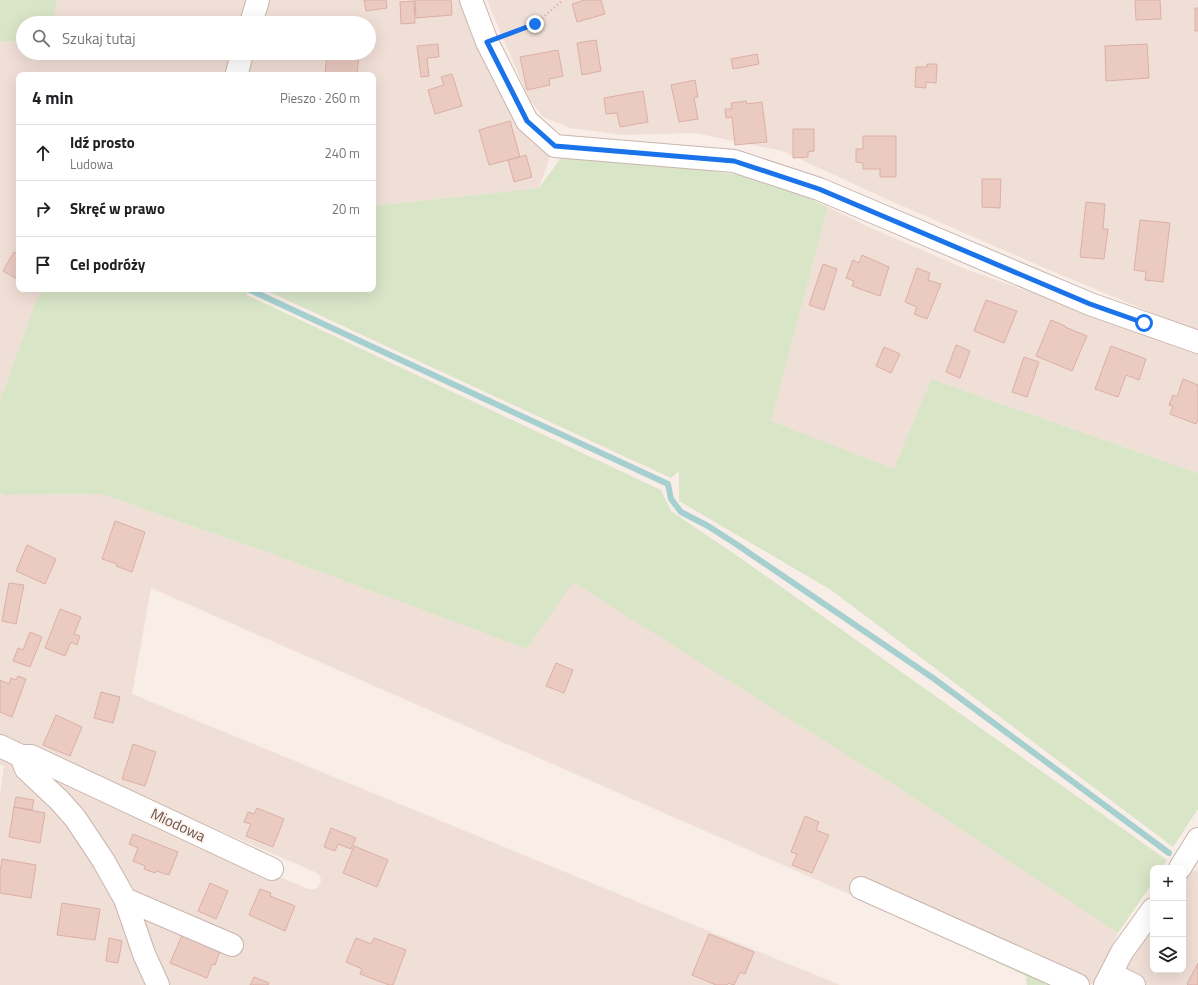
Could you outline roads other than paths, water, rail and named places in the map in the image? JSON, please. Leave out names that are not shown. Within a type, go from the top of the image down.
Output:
[{"type":"street","points":[[253,16],[258,0]]},
{"type":"street","points":[[471,0],[487,42],[527,121],[555,146],[734,161],[819,189],[1090,304],[1198,342]]},
{"type":"street","name":"Miodowa","points":[[0,746],[21,756],[31,756],[272,869]]},
{"type":"street","points":[[21,756],[26,769],[59,800],[75,818],[99,854],[125,899],[144,954],[158,985]]},
{"type":"street","points":[[59,800],[85,781]]},
{"type":"street","points":[[861,888],[1078,985]]},
{"type":"street","points":[[125,899],[232,945]]},
{"type":"street","points":[[1134,985],[1108,979],[1122,952],[1150,913]]},
{"type":"waterway","points":[[254,292],[668,484],[671,499],[681,512],[708,526],[736,544],[933,678],[1169,853]]}]
